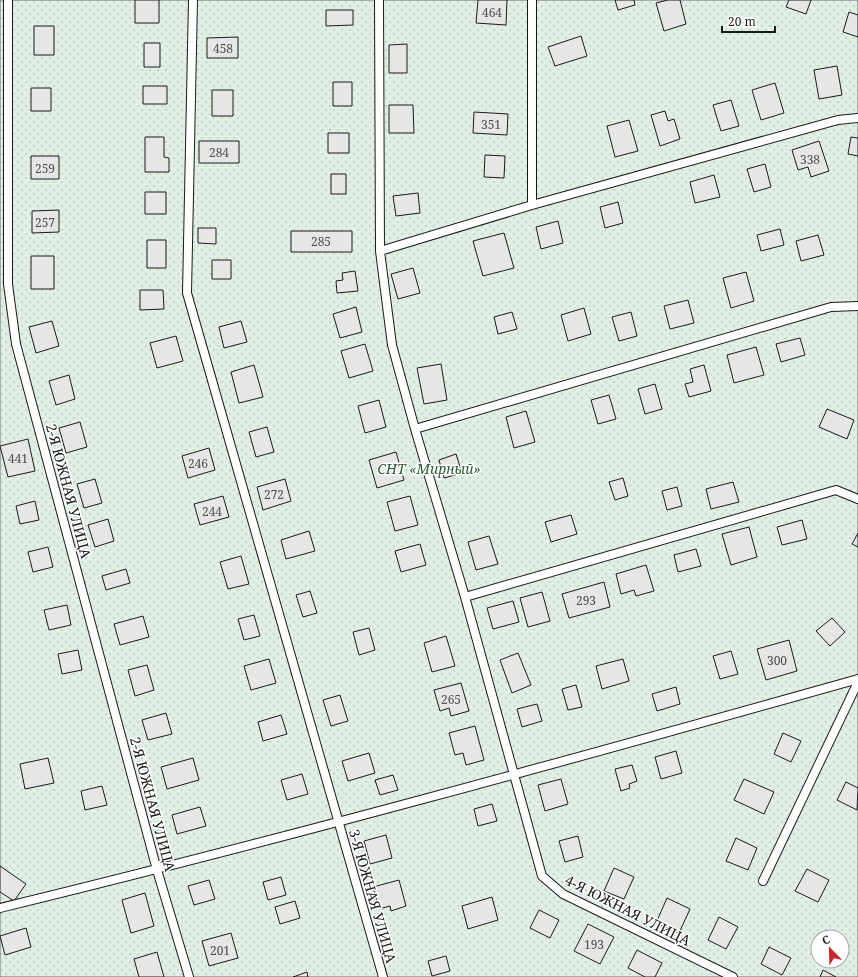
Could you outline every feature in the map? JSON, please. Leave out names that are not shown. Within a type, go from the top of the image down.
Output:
[{"type":"lane","name":"2-Я ЮЖНАЯ УЛИЦА","points":[[8,0],[8,284],[16,344],[157,870],[189,977]]},
{"type":"lane","name":"3-Я ЮЖНАЯ УЛИЦА","points":[[193,0],[187,292],[383,977]]},
{"type":"lane","name":"4-Я ЮЖНАЯ УЛИЦА","points":[[379,0],[380,251],[392,345],[415,429],[465,597],[513,776],[542,876],[563,894],[733,977]]},
{"type":"lane","points":[[532,0],[532,205]]},
{"type":"lane","points":[[380,251],[532,205],[838,120],[858,118]]},
{"type":"lane","points":[[415,429],[831,307],[858,306]]},
{"type":"lane","points":[[465,597],[836,490],[858,498]]},
{"type":"lane","points":[[0,908],[157,870],[513,776],[858,681]]},
{"type":"lane","points":[[763,881],[858,681]]},
{"type":"green space","name":"СНТ «Мирный»","points":[[0,0],[858,0],[858,977],[0,977]]},
{"type":"building","points":[[135,0],[159,0],[159,23],[135,23]]},
{"type":"building","points":[[478,0],[507,0],[506,25],[476,23]]},
{"type":"building","points":[[615,0],[634,0],[635,5],[618,10]]},
{"type":"building","points":[[668,0],[680,0],[686,24],[664,31],[656,3]]},
{"type":"building","points":[[789,0],[811,0],[806,14],[786,7]]},
{"type":"building","points":[[326,10],[353,10],[353,25],[326,26]]},
{"type":"building","points":[[849,12],[858,15],[858,37],[843,32]]},
{"type":"building","points":[[34,26],[54,26],[54,55],[34,55]]},
{"type":"building","points":[[581,36],[587,56],[555,66],[548,47]]},
{"type":"building","points":[[238,37],[238,58],[207,58],[207,38]]},
{"type":"building","points":[[144,43],[160,43],[160,67],[144,67]]},
{"type":"building","points":[[407,44],[407,73],[389,73],[389,45]]},
{"type":"building","points":[[837,66],[842,95],[819,99],[814,70]]},
{"type":"building","points":[[333,82],[352,82],[352,106],[333,106]]},
{"type":"building","points":[[775,83],[784,113],[761,120],[752,90]]},
{"type":"building","points":[[143,86],[167,86],[167,104],[143,104]]},
{"type":"building","points":[[31,88],[51,88],[51,111],[31,111]]},
{"type":"building","points":[[212,90],[233,90],[233,116],[212,116]]},
{"type":"building","points":[[731,100],[739,126],[721,131],[713,105]]},
{"type":"building","points":[[389,105],[413,105],[414,133],[389,133]]},
{"type":"building","points":[[665,111],[668,121],[674,119],[680,139],[660,146],[651,115]]},
{"type":"building","points":[[474,112],[508,114],[507,135],[473,133]]},
{"type":"building","points":[[629,120],[638,151],[615,157],[607,126]]},
{"type":"building","points":[[328,133],[349,133],[349,153],[328,153]]},
{"type":"building","points":[[145,137],[164,137],[164,157],[169,158],[169,172],[145,172]]},
{"type":"building","points":[[851,137],[858,138],[858,156],[848,154]]},
{"type":"building","points":[[199,141],[239,141],[239,163],[199,163]]},
{"type":"building","points":[[819,141],[829,171],[811,177],[808,167],[798,170],[792,150]]},
{"type":"building","points":[[485,155],[505,156],[504,178],[484,177]]},
{"type":"building","points":[[31,156],[59,156],[59,179],[31,179]]},
{"type":"building","points":[[765,164],[771,187],[754,192],[747,169]]},
{"type":"building","points":[[331,174],[346,174],[346,194],[331,194]]},
{"type":"building","points":[[714,175],[720,197],[695,203],[690,182]]},
{"type":"building","points":[[145,192],[166,192],[166,214],[145,214]]},
{"type":"building","points":[[418,193],[420,213],[396,216],[393,196]]},
{"type":"building","points":[[618,202],[623,223],[605,228],[600,207]]},
{"type":"building","points":[[59,210],[59,232],[32,233],[32,211]]},
{"type":"building","points":[[558,221],[563,243],[541,249],[536,227]]},
{"type":"building","points":[[198,228],[216,228],[216,244],[198,243]]},
{"type":"building","points":[[780,229],[784,245],[761,251],[757,235]]},
{"type":"building","points":[[291,231],[352,231],[352,252],[291,252]]},
{"type":"building","points":[[504,233],[514,268],[483,276],[473,241]]},
{"type":"building","points":[[818,235],[824,255],[801,261],[796,241]]},
{"type":"building","points":[[147,240],[166,240],[166,268],[147,268]]},
{"type":"building","points":[[31,256],[54,256],[54,289],[31,289]]},
{"type":"building","points":[[212,260],[231,260],[231,279],[212,279]]},
{"type":"building","points":[[413,268],[420,293],[398,299],[391,274]]},
{"type":"building","points":[[355,271],[358,291],[337,293],[336,281],[343,280],[342,273]]},
{"type":"building","points":[[746,272],[754,301],[731,308],[723,278]]},
{"type":"building","points":[[140,290],[163,290],[164,309],[140,310]]},
{"type":"building","points":[[688,300],[694,323],[670,329],[664,306]]},
{"type":"building","points":[[356,307],[362,332],[340,338],[333,314]]},
{"type":"building","points":[[584,308],[591,334],[568,341],[561,315]]},
{"type":"building","points":[[512,312],[517,329],[498,334],[494,317]]},
{"type":"building","points":[[631,312],[637,336],[619,341],[612,317]]},
{"type":"building","points":[[52,321],[59,346],[36,353],[29,327]]},
{"type":"building","points":[[241,321],[247,342],[224,348],[219,327]]},
{"type":"building","points":[[176,336],[183,361],[157,368],[150,343]]},
{"type":"building","points":[[800,338],[805,355],[781,362],[776,344]]},
{"type":"building","points":[[365,344],[373,371],[349,378],[341,351]]},
{"type":"building","points":[[756,347],[764,375],[734,383],[727,355]]},
{"type":"building","points":[[441,364],[447,400],[424,404],[417,368]]},
{"type":"building","points":[[254,365],[263,397],[239,403],[231,372]]},
{"type":"building","points":[[704,365],[711,391],[689,397],[685,384],[693,382],[690,369]]},
{"type":"building","points":[[69,375],[75,399],[56,405],[49,381]]},
{"type":"building","points":[[655,384],[662,409],[645,414],[638,389]]},
{"type":"building","points":[[609,395],[616,419],[598,424],[591,400]]},
{"type":"building","points":[[379,400],[386,427],[365,433],[358,406]]},
{"type":"building","points":[[827,409],[854,420],[847,439],[819,427]]},
{"type":"building","points":[[526,411],[535,442],[514,448],[506,417]]},
{"type":"building","points":[[80,422],[87,447],[66,453],[59,428]]},
{"type":"building","points":[[267,427],[274,452],[256,457],[249,432]]},
{"type":"building","points":[[28,439],[35,471],[8,477],[0,446]]},
{"type":"building","points":[[209,448],[215,470],[188,478],[182,456]]},
{"type":"building","points":[[396,452],[404,480],[377,488],[369,460]]},
{"type":"building","points":[[456,454],[462,473],[444,478],[439,460]]},
{"type":"building","points":[[623,478],[628,496],[615,500],[609,482]]},
{"type":"building","points":[[95,479],[102,503],[84,508],[77,484]]},
{"type":"building","points":[[285,479],[291,501],[263,510],[257,487]]},
{"type":"building","points":[[733,482],[739,502],[711,509],[706,489]]},
{"type":"building","points":[[677,487],[682,506],[667,510],[662,491]]},
{"type":"building","points":[[223,496],[229,517],[200,525],[194,504]]},
{"type":"building","points":[[410,496],[418,525],[395,531],[387,502]]},
{"type":"building","points":[[35,501],[39,520],[20,524],[16,506]]},
{"type":"building","points":[[571,515],[577,534],[551,542],[545,522]]},
{"type":"building","points":[[108,519],[114,541],[95,547],[88,525]]},
{"type":"building","points":[[802,520],[807,539],[782,545],[777,527]]},
{"type":"building","points":[[749,527],[757,557],[731,565],[722,534]]},
{"type":"building","points":[[309,531],[315,551],[286,559],[281,540]]},
{"type":"building","points":[[858,533],[858,547],[852,544]]},
{"type":"building","points":[[489,536],[498,564],[476,570],[468,542]]},
{"type":"building","points":[[420,544],[426,565],[401,572],[395,551]]},
{"type":"building","points":[[48,547],[53,567],[33,572],[28,552]]},
{"type":"building","points":[[696,549],[701,566],[678,572],[674,555]]},
{"type":"building","points":[[241,556],[249,584],[228,589],[220,562]]},
{"type":"building","points":[[646,565],[654,591],[636,596],[634,590],[621,594],[616,574]]},
{"type":"building","points":[[126,569],[130,583],[106,590],[102,576]]},
{"type":"building","points":[[604,582],[610,607],[569,618],[562,594]]},
{"type":"building","points":[[310,591],[317,613],[303,617],[296,595]]},
{"type":"building","points":[[542,592],[550,621],[528,627],[520,598]]},
{"type":"building","points":[[513,601],[519,622],[493,629],[487,608]]},
{"type":"building","points":[[67,605],[71,625],[49,630],[44,610]]},
{"type":"building","points":[[254,615],[260,636],[244,640],[238,619]]},
{"type":"building","points":[[143,616],[149,637],[120,645],[114,624]]},
{"type":"building","points":[[832,618],[845,632],[830,646],[816,631]]},
{"type":"building","points":[[369,628],[375,650],[359,655],[353,632]]},
{"type":"building","points":[[446,636],[455,666],[432,672],[424,643]]},
{"type":"building","points":[[789,640],[797,671],[766,680],[757,649]]},
{"type":"building","points":[[78,650],[82,670],[62,674],[58,654]]},
{"type":"building","points":[[731,651],[738,674],[720,679],[713,656]]},
{"type":"building","points":[[518,653],[531,685],[512,693],[500,660]]},
{"type":"building","points":[[269,659],[276,683],[251,690],[244,666]]},
{"type":"building","points":[[623,659],[629,681],[602,689],[596,666]]},
{"type":"building","points":[[147,665],[154,690],[135,696],[128,670]]},
{"type":"building","points":[[461,683],[469,711],[451,716],[449,708],[440,711],[434,690]]},
{"type":"building","points":[[576,685],[582,707],[568,710],[562,689]]},
{"type":"building","points":[[676,687],[680,704],[657,711],[652,694]]},
{"type":"building","points":[[340,695],[348,721],[331,726],[323,700]]},
{"type":"building","points":[[537,704],[542,721],[522,727],[517,709]]},
{"type":"building","points":[[166,713],[172,734],[148,740],[142,720]]},
{"type":"building","points":[[281,715],[287,734],[263,741],[258,722]]},
{"type":"building","points":[[475,726],[484,760],[466,765],[463,753],[455,755],[449,733]]},
{"type":"building","points":[[783,733],[801,741],[791,762],[774,754]]},
{"type":"building","points":[[676,751],[682,773],[661,779],[655,757]]},
{"type":"building","points":[[369,753],[375,773],[348,781],[342,761]]},
{"type":"building","points":[[48,758],[54,783],[25,789],[20,764]]},
{"type":"building","points":[[193,758],[199,780],[167,789],[161,767]]},
{"type":"building","points":[[632,765],[637,781],[629,784],[630,788],[621,791],[615,769]]},
{"type":"building","points":[[302,774],[308,794],[287,800],[281,780]]},
{"type":"building","points":[[393,775],[398,790],[380,795],[375,780]]},
{"type":"building","points":[[561,779],[568,804],[545,811],[538,785]]},
{"type":"building","points":[[744,779],[774,792],[764,814],[734,800]]},
{"type":"building","points":[[846,782],[858,788],[857,810],[837,800]]},
{"type":"building","points":[[102,786],[107,805],[85,810],[81,791]]},
{"type":"building","points":[[492,804],[497,821],[478,826],[474,809]]},
{"type":"building","points":[[200,807],[206,826],[177,834],[172,815]]},
{"type":"building","points":[[386,835],[392,858],[370,864],[364,841]]},
{"type":"building","points":[[578,836],[583,857],[565,862],[559,841]]},
{"type":"building","points":[[736,838],[757,848],[748,870],[726,861]]},
{"type":"building","points":[[0,866],[26,884],[14,901],[0,892]]},
{"type":"building","points":[[614,868],[634,877],[624,899],[604,891]]},
{"type":"building","points":[[807,869],[829,880],[818,902],[795,891]]},
{"type":"building","points":[[281,877],[286,895],[268,900],[263,882]]},
{"type":"building","points":[[209,880],[215,899],[194,905],[188,886]]},
{"type":"building","points":[[399,880],[406,906],[391,911],[390,906],[379,909],[373,887]]},
{"type":"building","points":[[145,893],[154,926],[131,933],[122,900]]},
{"type":"building","points":[[492,897],[498,920],[468,929],[462,906]]},
{"type":"building","points":[[667,898],[690,909],[679,933],[656,923]]},
{"type":"building","points":[[295,901],[300,918],[280,924],[275,907]]},
{"type":"building","points":[[539,910],[559,920],[550,938],[530,928]]},
{"type":"building","points":[[719,917],[738,927],[726,949],[708,940]]},
{"type":"building","points":[[588,924],[614,937],[600,964],[574,951]]},
{"type":"building","points":[[26,928],[31,947],[5,955],[0,936]]},
{"type":"building","points":[[231,933],[238,958],[209,966],[202,941]]},
{"type":"building","points":[[769,947],[791,958],[782,975],[761,964]]},
{"type":"building","points":[[637,950],[662,963],[655,977],[645,977],[628,968]]},
{"type":"building","points":[[157,952],[164,977],[139,977],[134,959]]},
{"type":"building","points":[[446,956],[450,971],[432,976],[428,961]]},
{"type":"building","points":[[823,970],[836,977],[820,977]]},
{"type":"building","points":[[307,972],[308,977],[293,977]]}]
